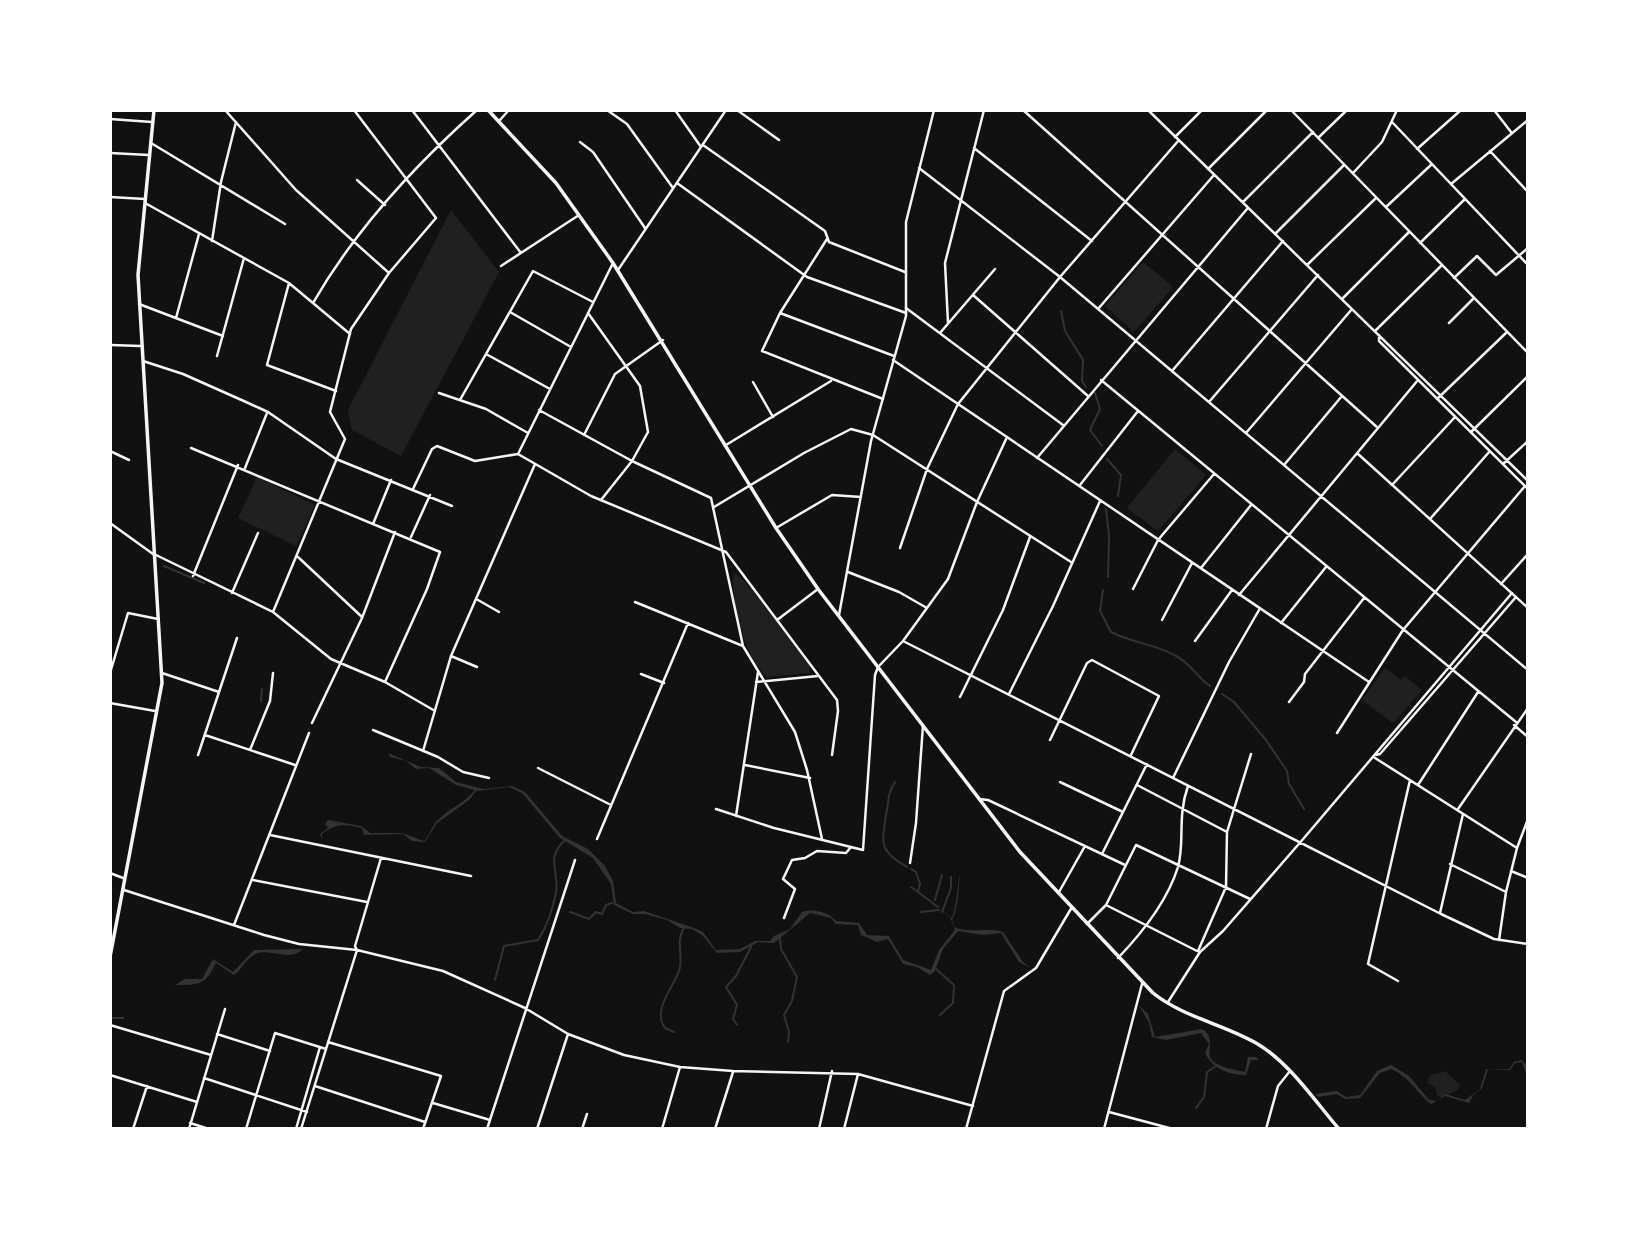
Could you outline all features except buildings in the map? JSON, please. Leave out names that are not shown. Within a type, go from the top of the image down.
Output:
[{"type":"main road","points":[[110,957],[113,930],[124,890],[158,712],[162,673],[153,563],[139,304],[140,250],[154,110]]},
{"type":"main road","points":[[488,110],[556,183],[579,215],[663,340],[776,527],[818,589],[1020,852],[1142,984],[1167,1004],[1255,1042],[1290,1071],[1339,1129]]},
{"type":"street","points":[[225,110],[296,190],[389,273]]},
{"type":"street","points":[[273,612],[345,439],[330,416],[350,334],[389,273],[436,219],[354,110]]},
{"type":"street","points":[[412,110],[521,253]]},
{"type":"street","points":[[313,303],[353,242],[439,144],[477,110]]},
{"type":"street","points":[[499,121],[509,110]]},
{"type":"street","points":[[607,110],[627,124],[673,188]]},
{"type":"street","points":[[675,110],[702,146],[825,231],[827,239],[780,313],[762,351],[883,399]]},
{"type":"street","points":[[618,270],[726,110]]},
{"type":"street","points":[[737,110],[779,140]]},
{"type":"street","points":[[839,615],[873,435],[906,313],[906,222],[934,110]]},
{"type":"street","points":[[948,323],[945,263],[984,110]]},
{"type":"street","points":[[1023,110],[1378,428]]},
{"type":"street","points":[[1148,110],[1528,481]]},
{"type":"street","points":[[900,548],[927,469],[958,404],[1060,277],[1202,110]]},
{"type":"street","points":[[1208,169],[1267,110]]},
{"type":"street","points":[[1291,110],[1528,353]]},
{"type":"street","points":[[1318,138],[1347,110]]},
{"type":"street","points":[[1352,173],[1378,147],[1397,110]]},
{"type":"street","points":[[1417,149],[1461,110]]},
{"type":"street","points":[[1494,110],[1511,133]]},
{"type":"street","points":[[110,119],[153,122]]},
{"type":"street","points":[[1451,184],[1528,120]]},
{"type":"street","points":[[212,241],[221,182],[236,122]]},
{"type":"street","points":[[1392,122],[1528,265]]},
{"type":"street","points":[[1243,202],[1312,132]]},
{"type":"street","points":[[580,142],[593,152],[646,229]]},
{"type":"street","points":[[152,143],[221,182],[285,224]]},
{"type":"street","points":[[974,148],[1092,240]]},
{"type":"street","points":[[1490,151],[1528,192]]},
{"type":"street","points":[[110,153],[150,155]]},
{"type":"street","points":[[1386,208],[1432,164]]},
{"type":"street","points":[[1275,234],[1345,165]]},
{"type":"street","points":[[919,168],[1060,277],[1528,670]]},
{"type":"street","points":[[1098,309],[1214,174]]},
{"type":"street","points":[[357,180],[385,205]]},
{"type":"street","points":[[677,183],[804,274],[906,313]]},
{"type":"street","points":[[1523,187],[1528,183]]},
{"type":"street","points":[[110,197],[145,201],[289,283],[350,334]]},
{"type":"street","points":[[1307,265],[1376,198]]},
{"type":"street","points":[[1420,243],[1465,198]]},
{"type":"street","points":[[1037,458],[1248,208]]},
{"type":"street","points":[[502,266],[579,215]]},
{"type":"street","points":[[1342,299],[1409,232]]},
{"type":"street","points":[[177,318],[199,234]]},
{"type":"street","points":[[827,239],[905,272]]},
{"type":"street","points":[[1172,371],[1283,241]]},
{"type":"street","points":[[1454,278],[1477,256],[1496,275],[1528,248]]},
{"type":"street","points":[[217,356],[244,258]]},
{"type":"street","points":[[517,453],[613,263]]},
{"type":"street","points":[[1375,331],[1442,265]]},
{"type":"street","points":[[940,333],[995,269]]},
{"type":"street","points":[[460,400],[535,270],[593,302]]},
{"type":"street","points":[[1209,402],[1318,275]]},
{"type":"street","points":[[289,283],[267,365],[336,391]]},
{"type":"street","points":[[973,295],[1088,396]]},
{"type":"street","points":[[1449,323],[1474,298]]},
{"type":"street","points":[[139,304],[223,336]]},
{"type":"street","points":[[906,307],[1064,425]]},
{"type":"street","points":[[1246,433],[1352,309]]},
{"type":"street","points":[[510,312],[571,347]]},
{"type":"street","points":[[588,313],[642,393],[648,432],[646,440],[601,500]]},
{"type":"street","points":[[780,313],[894,358],[1007,438],[1369,682]]},
{"type":"street","points":[[1437,399],[1507,332]]},
{"type":"street","points":[[1337,733],[1403,630],[1466,552],[1526,487],[1378,341],[1379,335]]},
{"type":"street","points":[[584,435],[611,379],[663,340]]},
{"type":"street","points":[[110,345],[141,346]]},
{"type":"street","points":[[486,354],[550,389]]},
{"type":"street","points":[[142,360],[183,374],[268,412],[336,458],[452,506]]},
{"type":"street","points":[[1471,432],[1528,376]]},
{"type":"street","points":[[726,445],[833,380]]},
{"type":"street","points":[[1101,380],[1478,692],[1528,737]]},
{"type":"street","points":[[1240,595],[1418,380]]},
{"type":"street","points":[[752,382],[773,417]]},
{"type":"street","points":[[439,393],[495,414],[528,433]]},
{"type":"street","points":[[1284,464],[1342,396]]},
{"type":"street","points":[[539,410],[632,460],[706,494],[715,507],[743,646],[795,732],[810,778],[822,839]]},
{"type":"street","points":[[1079,486],[1138,411]]},
{"type":"street","points":[[245,468],[268,412]]},
{"type":"street","points":[[1392,485],[1455,417]]},
{"type":"street","points":[[715,507],[843,431],[873,435],[1071,562]]},
{"type":"street","points":[[716,809],[863,850],[875,675],[878,667],[904,641],[947,579],[977,502],[1007,438]]},
{"type":"street","points":[[1503,464],[1528,441]]},
{"type":"street","points":[[413,489],[434,446],[475,461],[517,453],[601,500],[728,553],[838,705],[832,755]]},
{"type":"street","points":[[191,448],[238,465],[319,503],[437,550],[441,555],[385,682]]},
{"type":"street","points":[[1430,519],[1490,451]]},
{"type":"street","points":[[111,453],[130,460]]},
{"type":"street","points":[[1357,453],[1528,608]]},
{"type":"street","points":[[423,751],[451,656],[535,464]]},
{"type":"street","points":[[193,576],[238,465]]},
{"type":"street","points":[[1133,589],[1158,540],[1214,474]]},
{"type":"street","points":[[373,524],[391,480]]},
{"type":"street","points":[[410,538],[430,495]]},
{"type":"street","points":[[776,527],[832,495],[861,497]]},
{"type":"street","points":[[1009,694],[1054,606],[1100,501]]},
{"type":"street","points":[[1200,569],[1251,505]]},
{"type":"street","points":[[110,523],[153,555],[273,612],[339,664],[385,682],[435,711]]},
{"type":"street","points":[[312,723],[362,618],[395,532]]},
{"type":"street","points":[[232,593],[258,533]]},
{"type":"street","points":[[960,697],[1003,610],[1030,536]]},
{"type":"street","points":[[1501,584],[1528,554]]},
{"type":"street","points":[[298,557],[362,618]]},
{"type":"street","points":[[1163,620],[1192,563]]},
{"type":"street","points":[[1281,623],[1326,567]]},
{"type":"street","points":[[848,572],[899,592],[927,608]]},
{"type":"street","points":[[777,620],[818,589]]},
{"type":"street","points":[[1195,641],[1232,590]]},
{"type":"street","points":[[1375,756],[1380,754],[1418,710],[1512,593]]},
{"type":"street","points":[[1199,951],[1302,843],[1414,706],[1516,597]]},
{"type":"street","points":[[1289,702],[1364,598]]},
{"type":"street","points":[[477,600],[499,611]]},
{"type":"street","points":[[635,602],[743,646]]},
{"type":"street","points":[[1173,778],[1229,662],[1259,609]]},
{"type":"street","points":[[110,673],[128,613],[158,619]]},
{"type":"street","points":[[597,839],[688,623]]},
{"type":"street","points":[[198,755],[237,638]]},
{"type":"street","points":[[904,641],[1440,914],[1499,940],[1528,944]]},
{"type":"street","points":[[451,656],[477,667]]},
{"type":"street","points":[[1050,740],[1087,663],[1095,661],[1159,696],[1131,755]]},
{"type":"street","points":[[736,816],[758,672]]},
{"type":"street","points":[[162,673],[219,692]]},
{"type":"street","points":[[250,750],[270,701],[273,673]]},
{"type":"street","points":[[641,674],[664,683]]},
{"type":"street","points":[[757,682],[818,676]]},
{"type":"street","points":[[1418,785],[1478,692]]},
{"type":"street","points":[[110,703],[158,712]]},
{"type":"street","points":[[1414,706],[1418,710]]},
{"type":"street","points":[[1457,810],[1528,708]]},
{"type":"street","points":[[910,863],[923,725]]},
{"type":"street","points":[[373,730],[423,751],[463,772],[489,778]]},
{"type":"street","points":[[234,926],[309,733]]},
{"type":"street","points":[[205,735],[295,765]]},
{"type":"street","points":[[1167,1004],[1199,951],[1226,887],[1227,832],[1251,754]]},
{"type":"street","points":[[1375,756],[1517,848]]},
{"type":"street","points":[[1102,854],[1147,764]]},
{"type":"street","points":[[745,765],[810,778]]},
{"type":"street","points":[[538,768],[611,805]]},
{"type":"street","points":[[1398,981],[1368,964],[1410,780]]},
{"type":"street","points":[[1060,782],[1123,812]]},
{"type":"street","points":[[1137,785],[1227,832]]},
{"type":"street","points":[[1118,958],[1149,927],[1178,866],[1180,807],[1188,786]]},
{"type":"street","points":[[979,799],[988,800],[1125,865]]},
{"type":"street","points":[[1440,914],[1463,814]]},
{"type":"street","points":[[1499,940],[1511,871],[1528,819]]},
{"type":"street","points":[[270,835],[471,876]]},
{"type":"street","points":[[1087,924],[1106,905],[1136,845],[1250,899]]},
{"type":"street","points":[[783,918],[795,891],[783,879],[792,860],[805,858],[815,851],[846,853],[851,846]]},
{"type":"street","points":[[1058,892],[1085,846]]},
{"type":"street","points":[[302,1129],[357,950],[355,946],[381,858]]},
{"type":"street","points":[[487,1129],[575,860]]},
{"type":"street","points":[[1450,864],[1506,892]]},
{"type":"street","points":[[1511,871],[1528,878]]},
{"type":"street","points":[[110,873],[125,879]]},
{"type":"street","points":[[253,880],[368,902]]},
{"type":"street","points":[[124,890],[299,944],[357,950],[443,971],[525,1008],[568,1034],[624,1055],[680,1067],[858,1074],[973,1106]]},
{"type":"street","points":[[1106,905],[1199,951]]},
{"type":"street","points":[[966,1129],[1003,991],[1036,968],[1072,907]]},
{"type":"street","points":[[1104,1129],[1142,984]]},
{"type":"street","points":[[189,1129],[225,1009]]},
{"type":"street","points":[[110,1025],[211,1055]]},
{"type":"street","points":[[246,1129],[275,1033],[326,1049]]},
{"type":"street","points":[[217,1034],[270,1051]]},
{"type":"street","points":[[537,1129],[568,1034]]},
{"type":"street","points":[[328,1042],[440,1076],[424,1129]]},
{"type":"street","points":[[296,1129],[320,1047]]},
{"type":"street","points":[[662,1129],[680,1067]]},
{"type":"street","points":[[715,1129],[733,1071]]},
{"type":"street","points":[[819,1129],[832,1071]]},
{"type":"street","points":[[1266,1129],[1282,1079],[1290,1071]]},
{"type":"street","points":[[844,1129],[858,1074]]},
{"type":"street","points":[[110,1075],[197,1102]]},
{"type":"street","points":[[204,1078],[307,1112]]},
{"type":"street","points":[[133,1129],[147,1086]]},
{"type":"street","points":[[315,1086],[426,1122]]},
{"type":"street","points":[[432,1102],[490,1120]]},
{"type":"street","points":[[1108,1112],[1173,1129]]},
{"type":"street","points":[[582,1129],[587,1114]]},
{"type":"street","points":[[190,1123],[209,1129]]},
{"type":"street","points":[[1148,1129],[1150,1123]]},
{"type":"shaded area","points":[[451,210],[499,272],[401,456],[352,430],[348,410]]},
{"type":"shaded area","points":[[1143,262],[1173,287],[1134,332],[1105,306]]},
{"type":"shaded area","points":[[1175,449],[1206,475],[1158,531],[1127,508]]},
{"type":"shaded area","points":[[257,477],[315,505],[296,546],[238,518]]},
{"type":"shaded area","points":[[734,573],[772,615],[810,666],[809,673],[767,677],[759,668],[746,643],[736,613]]},
{"type":"shaded area","points":[[1385,668],[1401,680],[1405,676],[1422,690],[1393,723],[1362,700]]},
{"type":"shaded area","points":[[388,753],[421,767],[439,768],[456,782],[483,789],[512,786],[525,792],[562,836],[588,849],[605,866],[613,881],[616,903],[633,912],[644,911],[703,932],[716,950],[740,949],[755,941],[770,941],[774,936],[790,929],[802,912],[815,911],[825,913],[836,921],[859,923],[867,935],[889,936],[903,960],[931,970],[939,950],[955,930],[950,917],[937,906],[952,918],[960,873],[957,904],[952,920],[954,927],[1003,932],[1023,962],[1031,968],[1019,962],[1001,933],[983,935],[958,931],[943,949],[935,971],[930,975],[917,967],[903,964],[888,939],[877,942],[861,935],[858,925],[836,924],[831,918],[810,913],[774,943],[758,942],[740,952],[717,953],[702,935],[692,929],[680,928],[667,920],[645,914],[633,914],[614,905],[611,884],[593,858],[560,838],[522,793],[509,787],[476,791],[469,800],[437,823],[425,842],[412,841],[403,834],[364,835],[362,828],[346,825],[327,830],[322,834],[322,840],[320,834],[328,828],[325,824],[328,820],[361,826],[370,833],[402,833],[424,841],[436,822],[475,790],[456,785],[429,768],[416,769],[406,761],[390,757]]},
{"type":"shaded area","points":[[303,949],[292,955],[258,953],[234,975],[216,963],[205,980],[190,985],[175,985],[185,979],[202,979],[213,959],[233,972],[254,950]]},
{"type":"shaded area","points":[[1139,1005],[1148,1014],[1155,1037],[1202,1029],[1209,1037],[1211,1059],[1218,1064],[1245,1072],[1248,1057],[1256,1057],[1259,1060],[1251,1060],[1246,1075],[1222,1070],[1208,1059],[1205,1053],[1209,1044],[1201,1033],[1166,1040],[1152,1037],[1149,1023]]},
{"type":"shaded area","points":[[1522,1060],[1528,1067],[1528,1079],[1522,1062],[1515,1063],[1510,1070],[1488,1069],[1509,1069],[1514,1062]]},
{"type":"shaded area","points":[[1391,1065],[1409,1076],[1429,1100],[1436,1101],[1431,1104],[1408,1080],[1391,1069],[1380,1073],[1360,1098],[1345,1099],[1337,1094],[1318,1097],[1315,1094],[1337,1091],[1346,1097],[1360,1095],[1377,1071]]},
{"type":"shaded area","points":[[1488,1069],[1482,1088],[1473,1095],[1469,1103],[1445,1096],[1438,1100],[1445,1094],[1465,1100],[1480,1089]]},
{"type":"shaded area","points":[[1445,1071],[1460,1085],[1458,1090],[1441,1098],[1437,1095],[1436,1088],[1427,1083],[1430,1075]]},
{"type":"waterway","points":[[1061,311],[1065,331],[1083,360],[1082,381],[1086,387]]},
{"type":"waterway","points":[[1095,393],[1100,409],[1090,430],[1102,446]]},
{"type":"waterway","points":[[1107,459],[1121,475],[1118,496]]},
{"type":"waterway","points":[[1106,509],[1109,536],[1108,577]]},
{"type":"waterway","points":[[164,566],[204,583]]},
{"type":"waterway","points":[[1103,590],[1100,611],[1111,632],[1176,656],[1210,686]]},
{"type":"waterway","points":[[261,701],[262,689]]},
{"type":"waterway","points":[[1222,694],[1234,702],[1266,740],[1287,771],[1289,784],[1304,809]]},
{"type":"waterway","points":[[895,782],[889,798],[883,840],[891,856],[907,867]]},
{"type":"waterway","points":[[495,980],[504,946],[538,940],[544,929],[556,893],[555,854],[564,841]]},
{"type":"waterway","points":[[911,869],[916,872],[920,884],[918,892],[938,907]]},
{"type":"waterway","points":[[935,900],[942,875]]},
{"type":"waterway","points":[[942,912],[951,888],[951,877]]},
{"type":"waterway","points":[[911,887],[918,892]]},
{"type":"waterway","points":[[570,912],[589,919],[596,912],[602,914],[606,905],[612,903]]},
{"type":"waterway","points":[[921,912],[939,910]]},
{"type":"waterway","points":[[674,1032],[665,1028],[661,1014],[665,999],[679,971],[680,938],[684,928]]},
{"type":"waterway","points":[[780,938],[781,949],[797,977],[792,1001],[784,1015],[789,1032],[788,1042]]},
{"type":"waterway","points":[[737,1025],[733,1019],[737,1005],[726,987],[736,976],[751,947]]},
{"type":"waterway","points":[[935,968],[954,985],[953,1003],[940,1015]]},
{"type":"waterway","points":[[110,1018],[123,1018]]},
{"type":"waterway","points":[[1196,1108],[1204,1097],[1207,1072],[1216,1066]]}]
